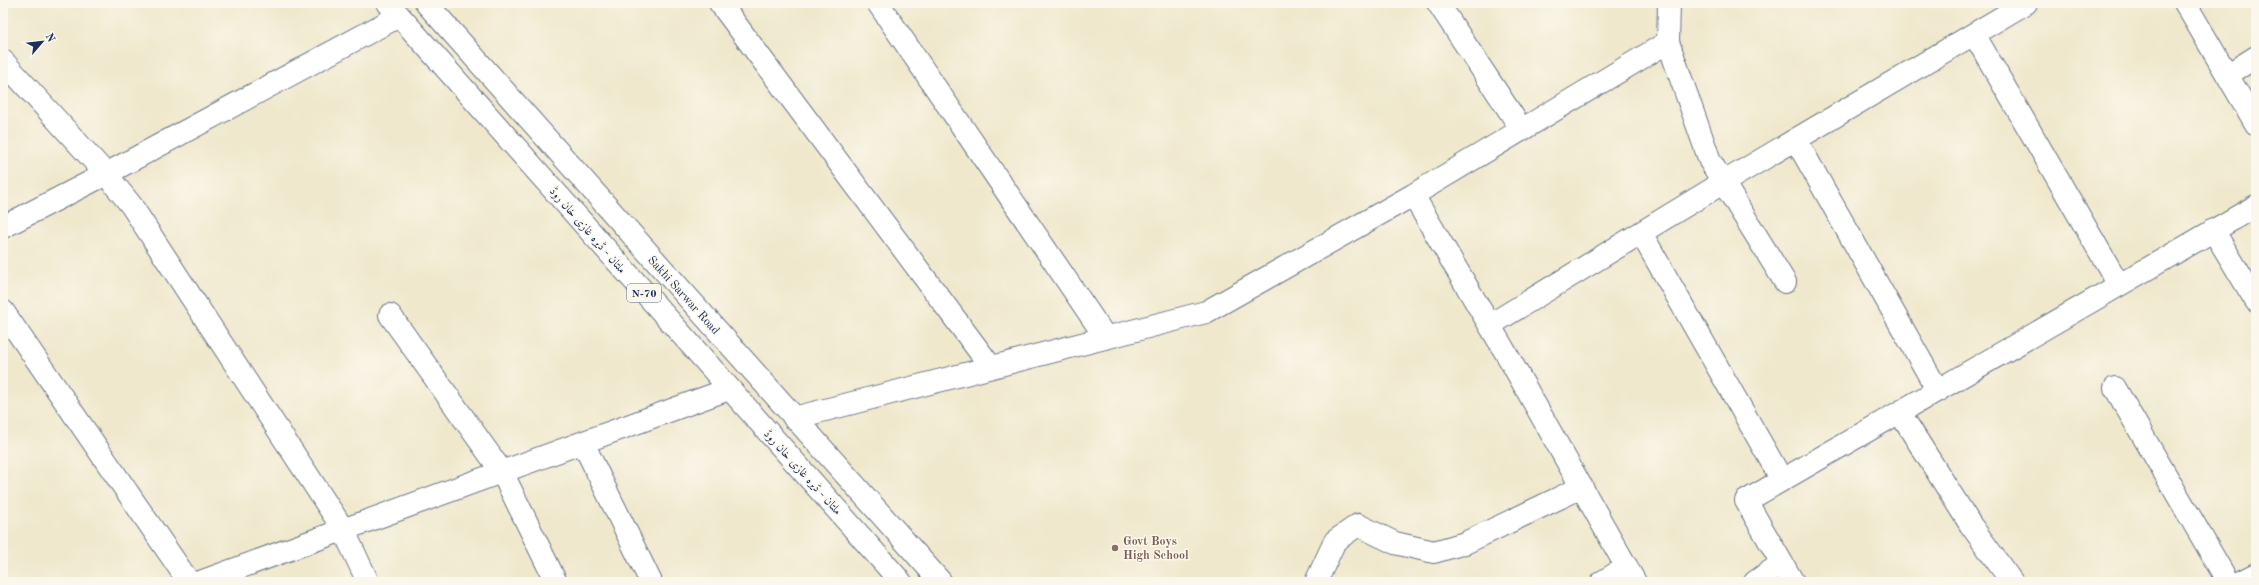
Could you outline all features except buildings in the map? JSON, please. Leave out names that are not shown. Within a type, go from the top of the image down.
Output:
[{"type":"main road","points":[[720,3],[991,367]]},
{"type":"main road","points":[[878,3],[1106,338]]},
{"type":"main road","points":[[1438,3],[1522,130]]},
{"type":"main road","points":[[1669,3],[1668,42],[1710,161],[1785,282]]},
{"type":"main road","points":[[1490,326],[1724,182],[2026,3]]},
{"type":"main road","points":[[2185,3],[2256,124]]},
{"type":"main road","name":"Sakhi Sarwar Road","points":[[430,4],[668,277],[941,582]]},
{"type":"main road","points":[[3,227],[106,174],[394,9]]},
{"type":"main road","name":"ملتان - ڈیرہ غازی خان روڈ","points":[[394,9],[900,582]]},
{"type":"main road","points":[[1974,34],[2119,286]]},
{"type":"main road","points":[[794,418],[1206,312],[1413,195],[1668,42]]},
{"type":"main road","points":[[2227,75],[2256,57]]},
{"type":"main road","points":[[3,62],[106,174],[131,206],[343,529],[368,582]]},
{"type":"main road","points":[[1796,140],[1938,391]]},
{"type":"main road","points":[[1413,195],[1490,326],[1631,575],[1602,582]]},
{"type":"main road","points":[[1793,582],[1746,501],[2256,206]]},
{"type":"main road","points":[[2213,230],[2256,301]]},
{"type":"main road","points":[[1641,233],[1782,480]]},
{"type":"main road","points":[[647,296],[668,277]]},
{"type":"main road","points":[[3,311],[189,582]]},
{"type":"main road","points":[[390,315],[502,472],[556,582]]},
{"type":"main road","points":[[2115,388],[2228,582]]},
{"type":"main road","points":[[200,582],[729,389]]},
{"type":"main road","points":[[1900,413],[1970,524],[2012,582]]},
{"type":"main road","points":[[583,443],[651,582]]},
{"type":"main road","points":[[1316,582],[1335,541],[1358,525],[1395,543],[1434,552],[1466,543],[1582,487]]},
{"type":"main road","points":[[1755,582],[1782,563]]},
{"type":"main road","points":[[2240,582],[2256,574]]},
{"type":"place","name":"Govt Boys High School","points":[[1115,548]]}]
